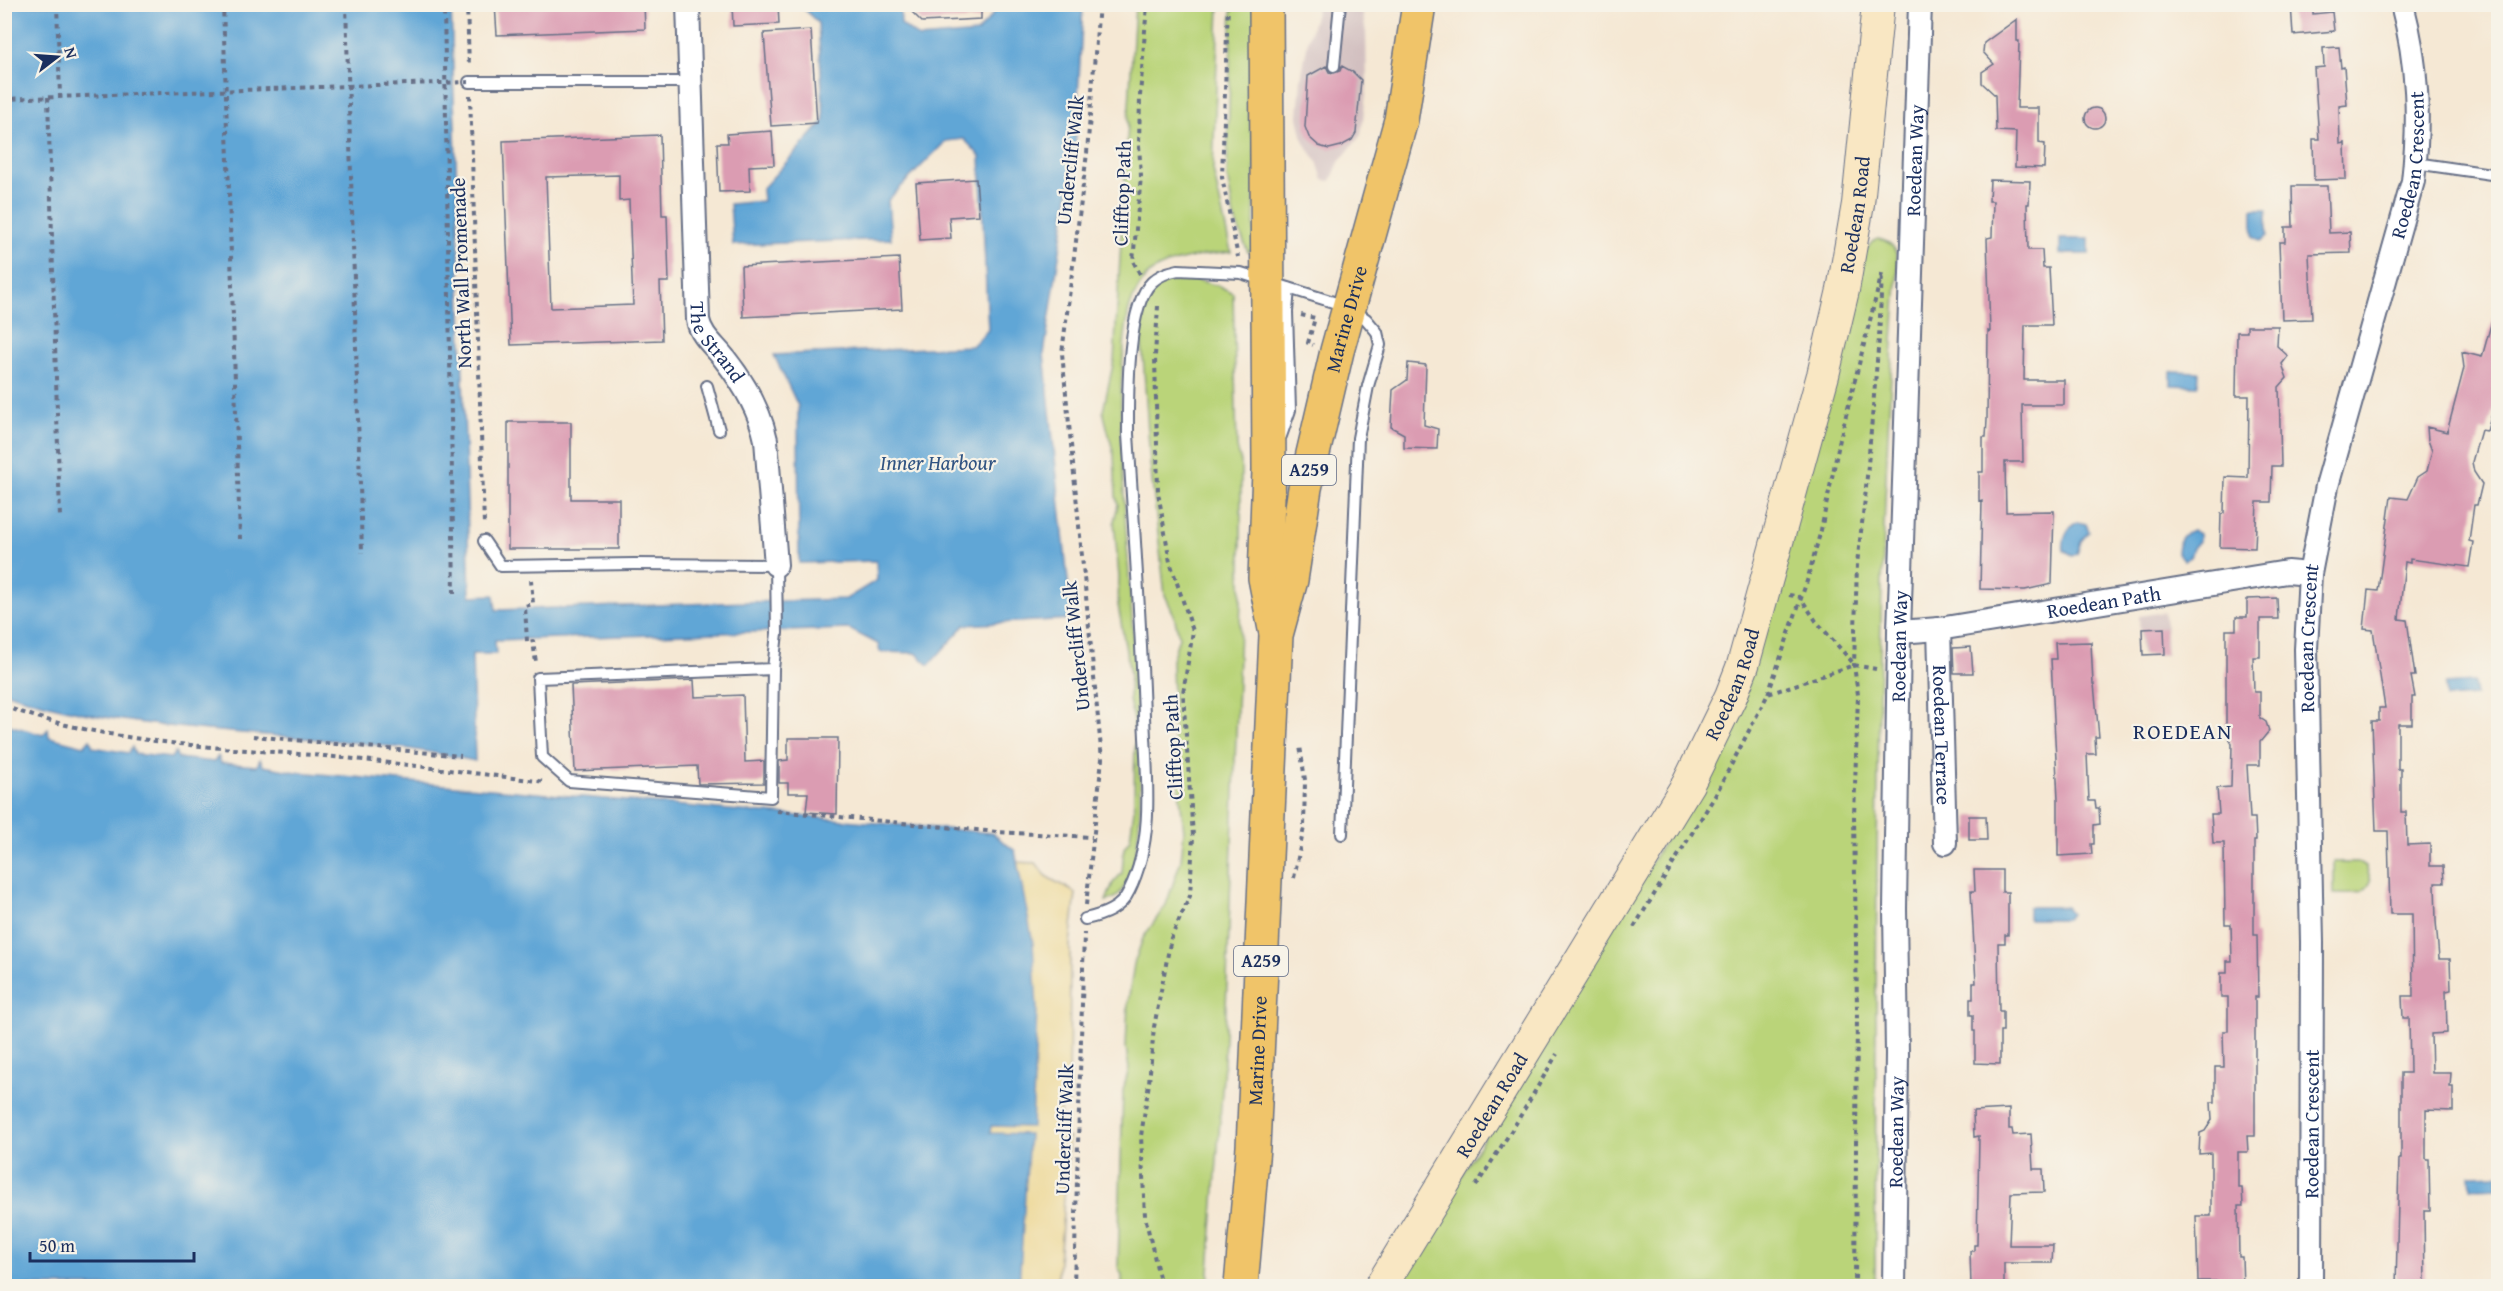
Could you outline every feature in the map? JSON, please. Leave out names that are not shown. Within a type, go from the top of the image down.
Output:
[{"type":"main road","name":"Marine Drive","points":[[1266,4],[1269,471],[1265,578],[1276,635]]},
{"type":"main road","name":"Marine Drive","points":[[1241,1287],[1253,1147],[1276,635],[1291,580],[1305,488],[1349,307],[1401,120],[1419,4]]},
{"type":"main road","name":"Roedean Road","points":[[1381,1287],[1688,784],[1731,696],[1743,665],[1765,590],[1823,375],[1843,290],[1858,204],[1878,4]]},
{"type":"street","name":"The Strand","points":[[688,4],[698,320],[703,335],[733,370],[763,424],[776,573]]},
{"type":"street","name":"Roedean Way","points":[[1894,1287],[1897,1054],[1894,909],[1898,672],[1920,4]]},
{"type":"street","name":"Roedean Crescent","points":[[2311,1287],[2312,942],[2306,678],[2310,574],[2327,486],[2413,181],[2418,132],[2416,73],[2402,4]]},
{"type":"street","name":"Roedean Path","points":[[1899,632],[1938,629],[2287,572],[2310,574]]},
{"type":"street","name":"Roedean Terrace","points":[[1938,629],[1945,843]]},
{"type":"lane","points":[[1334,66],[1340,4]]},
{"type":"lane","points":[[470,82],[690,82]]},
{"type":"lane","points":[[2415,163],[2499,174]]},
{"type":"lane","points":[[1085,918],[1107,912],[1125,898],[1141,857],[1146,829],[1141,636],[1128,434],[1128,401],[1132,340],[1138,314],[1144,295],[1155,280],[1167,272],[1178,270],[1266,281],[1349,307],[1366,319],[1377,332],[1380,345],[1368,386],[1358,438],[1342,834]]},
{"type":"lane","points":[[707,386],[719,430]]},
{"type":"lane","points":[[484,541],[501,566],[530,564],[776,573]]},
{"type":"lane","name":"The Strand","points":[[538,678],[542,757],[569,781],[771,797],[773,669],[777,633],[776,573]]},
{"type":"lane","points":[[538,678],[773,669]]},
{"type":"path","points":[[57,4],[60,96]]},
{"type":"path","points":[[223,4],[240,539]]},
{"type":"path","points":[[346,4],[362,553]]},
{"type":"path","points":[[444,4],[454,592]]},
{"type":"path","name":"North Wall Promenade","points":[[467,4],[484,541]]},
{"type":"path","name":"Undercliff Walk","points":[[1074,1287],[1085,918],[1102,759],[1062,353],[1087,153],[1099,4]]},
{"type":"path","name":"Clifftop Path","points":[[1147,4],[1140,96],[1141,176],[1133,261],[1137,271],[1145,278],[1149,274],[1155,280],[1158,303],[1155,356],[1158,492],[1170,562],[1193,631],[1183,693],[1193,836],[1190,896],[1171,938],[1154,1027],[1142,1136],[1145,1216],[1161,1287]]},
{"type":"path","points":[[1228,4],[1222,177],[1266,281]]},
{"type":"path","points":[[4,99],[470,82]]},
{"type":"path","points":[[48,97],[60,518]]},
{"type":"path","points":[[1630,933],[1714,796],[1768,694],[1821,530],[1840,440],[1882,273],[1879,338],[1857,564],[1854,665],[1858,695],[1854,816],[1857,1008],[1855,1287]]},
{"type":"path","points":[[530,564],[532,604],[525,606],[527,642],[533,641],[538,678]]},
{"type":"path","points":[[1765,590],[1800,597],[1816,621],[1854,665]]},
{"type":"path","points":[[1768,694],[1854,665],[1898,672]]},
{"type":"path","points":[[4,706],[87,730],[150,740],[364,760],[555,783]]},
{"type":"path","points":[[253,736],[461,756]]},
{"type":"path","points":[[1293,885],[1304,827],[1305,780],[1299,738]]},
{"type":"path","points":[[774,811],[997,832],[1092,837]]},
{"type":"path","points":[[1472,1192],[1557,1053]]},
{"type":"shaded area","points":[[1318,5],[1361,5],[1366,33],[1367,87],[1361,135],[1339,162],[1331,181],[1323,180],[1317,161],[1304,143],[1298,117],[1301,79]]},
{"type":"shaded area","points":[[2165,612],[2167,655],[2141,655],[2139,616]]},
{"type":"green space","points":[[1135,5],[1219,5],[1213,170],[1231,252],[1173,262],[1152,272],[1137,290],[1128,314],[1122,373],[1121,432],[1137,694],[1140,810],[1137,844],[1130,874],[1120,892],[1114,898],[1106,901],[1113,883],[1122,873],[1124,848],[1130,839],[1134,810],[1135,732],[1129,699],[1130,674],[1118,605],[1119,577],[1114,521],[1118,505],[1114,455],[1103,411],[1114,360]]},
{"type":"green space","points":[[1232,5],[1256,5],[1254,250],[1248,252],[1234,217],[1227,175]]},
{"type":"green space","points":[[1878,239],[1892,245],[1898,267],[1890,394],[1880,649],[1875,1286],[1394,1286],[1715,758],[1860,258],[1872,242]]},
{"type":"green space","points":[[1178,275],[1219,286],[1233,293],[1237,448],[1241,462],[1241,600],[1224,1063],[1208,1286],[1122,1286],[1122,1275],[1118,1267],[1123,1090],[1129,1069],[1126,1047],[1128,1002],[1134,964],[1143,938],[1166,905],[1181,860],[1184,831],[1174,745],[1172,660],[1179,637],[1174,615],[1165,595],[1150,463],[1141,331],[1150,296],[1166,280]]},
{"type":"green space","points":[[2334,862],[2358,862],[2366,867],[2371,881],[2368,886],[2356,894],[2334,894]]},
{"type":"sand","points":[[1012,862],[1036,863],[1047,877],[1076,893],[1070,944],[1069,1103],[1060,1104],[1060,1137],[1069,1138],[1057,1286],[990,1286],[985,1101]]},
{"type":"water","name":"Inner Harbour","points":[[5,5],[451,5],[470,596],[494,595],[496,610],[846,599],[877,580],[876,561],[799,563],[798,406],[774,355],[972,346],[988,330],[980,156],[964,139],[946,141],[888,200],[891,239],[733,245],[730,204],[763,201],[762,189],[824,121],[818,23],[800,5],[900,5],[901,24],[919,38],[977,33],[994,13],[994,5],[1083,5],[1075,151],[1044,354],[1072,619],[965,625],[929,665],[916,653],[880,652],[878,644],[849,629],[495,640],[496,654],[472,654],[475,761],[353,742],[202,730],[103,717],[5,692]]},
{"type":"water","points":[[2253,209],[2267,209],[2267,236],[2261,241],[2253,236]]},
{"type":"water","points":[[2060,239],[2089,239],[2089,254],[2060,254]]},
{"type":"water","points":[[2171,371],[2199,372],[2198,386],[2171,385]]},
{"type":"water","points":[[2077,522],[2086,524],[2089,532],[2081,541],[2077,554],[2072,555],[2064,550],[2064,542],[2068,531]]},
{"type":"water","points":[[2192,530],[2199,534],[2199,541],[2190,557],[2184,560],[2177,553],[2178,546],[2183,536]]},
{"type":"water","points":[[2474,682],[2476,696],[2446,698],[2445,684]]},
{"type":"water","points":[[7,717],[9,725],[43,735],[48,729],[49,737],[84,746],[90,739],[93,747],[128,753],[132,747],[135,754],[171,758],[175,752],[178,758],[214,762],[218,756],[221,763],[257,766],[260,759],[263,766],[297,772],[992,833],[1015,851],[1033,943],[1037,1009],[1032,1127],[991,1126],[990,1133],[1029,1134],[1019,1286],[5,1286],[4,719]]},
{"type":"water","points":[[2028,907],[2066,907],[2071,913],[2066,919],[2028,919]]},
{"type":"water","points":[[2498,1174],[2498,1187],[2471,1188],[2470,1175]]},
{"type":"building","points":[[495,4],[644,4],[645,29],[497,35]]},
{"type":"building","points":[[732,4],[778,4],[779,24],[733,26]]},
{"type":"building","points":[[904,4],[981,4],[981,19],[922,22]]},
{"type":"building","points":[[2291,4],[2313,4],[2313,14],[2332,12],[2334,31],[2293,35]]},
{"type":"building","points":[[2017,19],[2017,41],[2019,41],[2017,108],[2039,108],[2039,143],[2045,144],[2044,168],[2015,167],[2016,132],[1996,131],[1995,95],[1982,83],[1982,72],[1994,64],[1983,52],[1984,43]]},
{"type":"building","points":[[811,30],[817,123],[771,126],[764,33]]},
{"type":"building","points":[[2339,47],[2341,68],[2344,67],[2347,105],[2339,106],[2340,144],[2345,143],[2346,179],[2314,180],[2313,139],[2319,139],[2314,68],[2324,67],[2323,48]]},
{"type":"building","points":[[1326,66],[1329,72],[1334,73],[1340,71],[1342,66],[1361,80],[1356,133],[1352,140],[1329,149],[1319,146],[1309,137],[1305,127],[1308,76]]},
{"type":"building","points":[[2095,108],[2102,111],[2105,118],[2102,125],[2095,128],[2088,125],[2085,118],[2088,111]]},
{"type":"building","points":[[772,131],[774,165],[749,166],[750,191],[719,192],[717,143],[728,143],[727,134]]},
{"type":"building","points":[[660,135],[662,215],[667,215],[669,282],[660,282],[662,340],[511,345],[503,141]],"holes":[[[619,175],[619,201],[629,200],[633,305],[551,308],[546,177]]]},
{"type":"building","points":[[976,179],[979,215],[949,217],[951,238],[920,240],[916,183]]},
{"type":"building","points":[[1990,180],[2030,181],[2029,204],[2027,204],[2028,250],[2042,250],[2043,268],[2049,268],[2052,325],[2025,325],[2024,380],[2064,380],[2064,405],[2022,405],[2023,462],[2005,462],[2006,512],[2054,511],[2052,584],[2025,590],[1980,589],[1982,500],[1979,501],[1979,472],[1983,472],[1983,437],[1986,437],[1987,420],[1988,331],[1990,332],[1987,238],[1992,237],[1993,201],[1989,201]]},
{"type":"building","points":[[2292,186],[2327,186],[2329,233],[2350,232],[2351,253],[2309,254],[2312,319],[2282,320],[2279,242],[2285,242],[2285,227],[2293,227]]},
{"type":"building","points":[[899,258],[902,309],[743,317],[741,266]]},
{"type":"building","points":[[2493,317],[2499,318],[2499,409],[2494,407],[2487,431],[2481,430],[2472,462],[2474,472],[2482,484],[2477,505],[2474,505],[2469,541],[2473,542],[2469,567],[2410,559],[2410,563],[2405,562],[2399,619],[2407,620],[2415,676],[2411,676],[2415,697],[2412,697],[2412,724],[2398,724],[2401,812],[2406,812],[2407,845],[2430,844],[2430,866],[2443,866],[2444,883],[2435,883],[2436,921],[2439,959],[2450,959],[2451,990],[2446,991],[2447,1033],[2431,1034],[2432,1073],[2451,1073],[2453,1111],[2426,1110],[2426,1159],[2429,1159],[2430,1211],[2424,1211],[2425,1287],[2396,1287],[2399,1159],[2401,1159],[2401,1073],[2410,1073],[2409,1018],[2403,1018],[2402,996],[2413,996],[2412,914],[2390,914],[2388,831],[2376,831],[2372,721],[2379,721],[2379,708],[2385,708],[2373,630],[2364,629],[2368,590],[2378,591],[2391,497],[2408,499],[2418,477],[2427,471],[2432,451],[2427,427],[2447,432],[2464,368],[2462,352],[2482,357]]},
{"type":"building","points":[[2247,326],[2278,326],[2277,346],[2288,356],[2282,364],[2287,378],[2279,387],[2281,466],[2272,466],[2271,502],[2257,502],[2255,548],[2220,547],[2225,477],[2248,478],[2249,396],[2236,396],[2237,332],[2247,332]]},
{"type":"building","points":[[1408,363],[1426,365],[1424,425],[1438,429],[1437,449],[1404,448],[1404,434],[1391,427],[1393,390],[1407,380]]},
{"type":"building","points":[[508,422],[571,422],[571,499],[619,499],[619,549],[508,549]]},
{"type":"building","points":[[2277,598],[2278,619],[2260,619],[2260,657],[2253,657],[2254,692],[2260,692],[2260,718],[2266,722],[2269,731],[2260,742],[2260,765],[2247,765],[2250,818],[2255,818],[2254,935],[2257,935],[2258,997],[2255,997],[2255,1136],[2247,1136],[2248,1152],[2238,1152],[2238,1187],[2242,1187],[2243,1206],[2238,1206],[2239,1257],[2242,1257],[2243,1287],[2216,1287],[2216,1281],[2198,1281],[2196,1216],[2211,1216],[2211,1153],[2199,1154],[2200,1133],[2205,1131],[2212,1120],[2211,1102],[2215,1102],[2215,1067],[2224,1067],[2223,1031],[2228,1031],[2228,997],[2221,997],[2221,973],[2227,973],[2227,961],[2232,961],[2231,924],[2225,924],[2224,843],[2213,843],[2211,814],[2219,814],[2217,788],[2231,787],[2232,744],[2226,733],[2226,630],[2236,630],[2236,617],[2247,617],[2247,599]]},
{"type":"building","points":[[2164,628],[2165,654],[2143,655],[2142,629]]},
{"type":"building","points":[[2091,642],[2099,737],[2095,737],[2096,754],[2087,754],[2089,801],[2095,801],[2096,808],[2099,808],[2100,824],[2094,825],[2092,854],[2058,856],[2058,799],[2051,659],[2056,659],[2055,643]]},
{"type":"building","points":[[1971,647],[1973,673],[1954,673],[1953,648]]},
{"type":"building","points":[[694,680],[695,697],[743,695],[745,762],[764,761],[764,783],[698,784],[697,766],[575,771],[571,685]]},
{"type":"building","points":[[788,738],[838,738],[837,814],[806,812],[808,793],[788,793],[788,783],[779,783],[779,761],[788,760]]},
{"type":"building","points":[[1969,816],[1986,816],[1987,840],[1969,840]]},
{"type":"building","points":[[1974,870],[2002,870],[2002,892],[2008,892],[2008,935],[2005,935],[2005,943],[1998,943],[1999,1011],[2003,1011],[2003,1031],[2000,1031],[2000,1064],[1975,1063],[1975,1031],[1973,1031],[1973,1015],[1970,1015],[1973,983],[1976,983],[1971,891],[1975,891]]},
{"type":"building","points":[[2009,1109],[2009,1129],[2012,1129],[2013,1135],[2031,1134],[2033,1169],[2043,1169],[2044,1192],[2011,1193],[2009,1245],[2053,1245],[2052,1263],[2004,1263],[2004,1287],[1971,1287],[1970,1251],[1974,1251],[1974,1245],[1977,1245],[1979,1136],[1974,1137],[1973,1111]]},
{"type":"district","name":"ROEDEAN","points":[[2183,731]]}]
